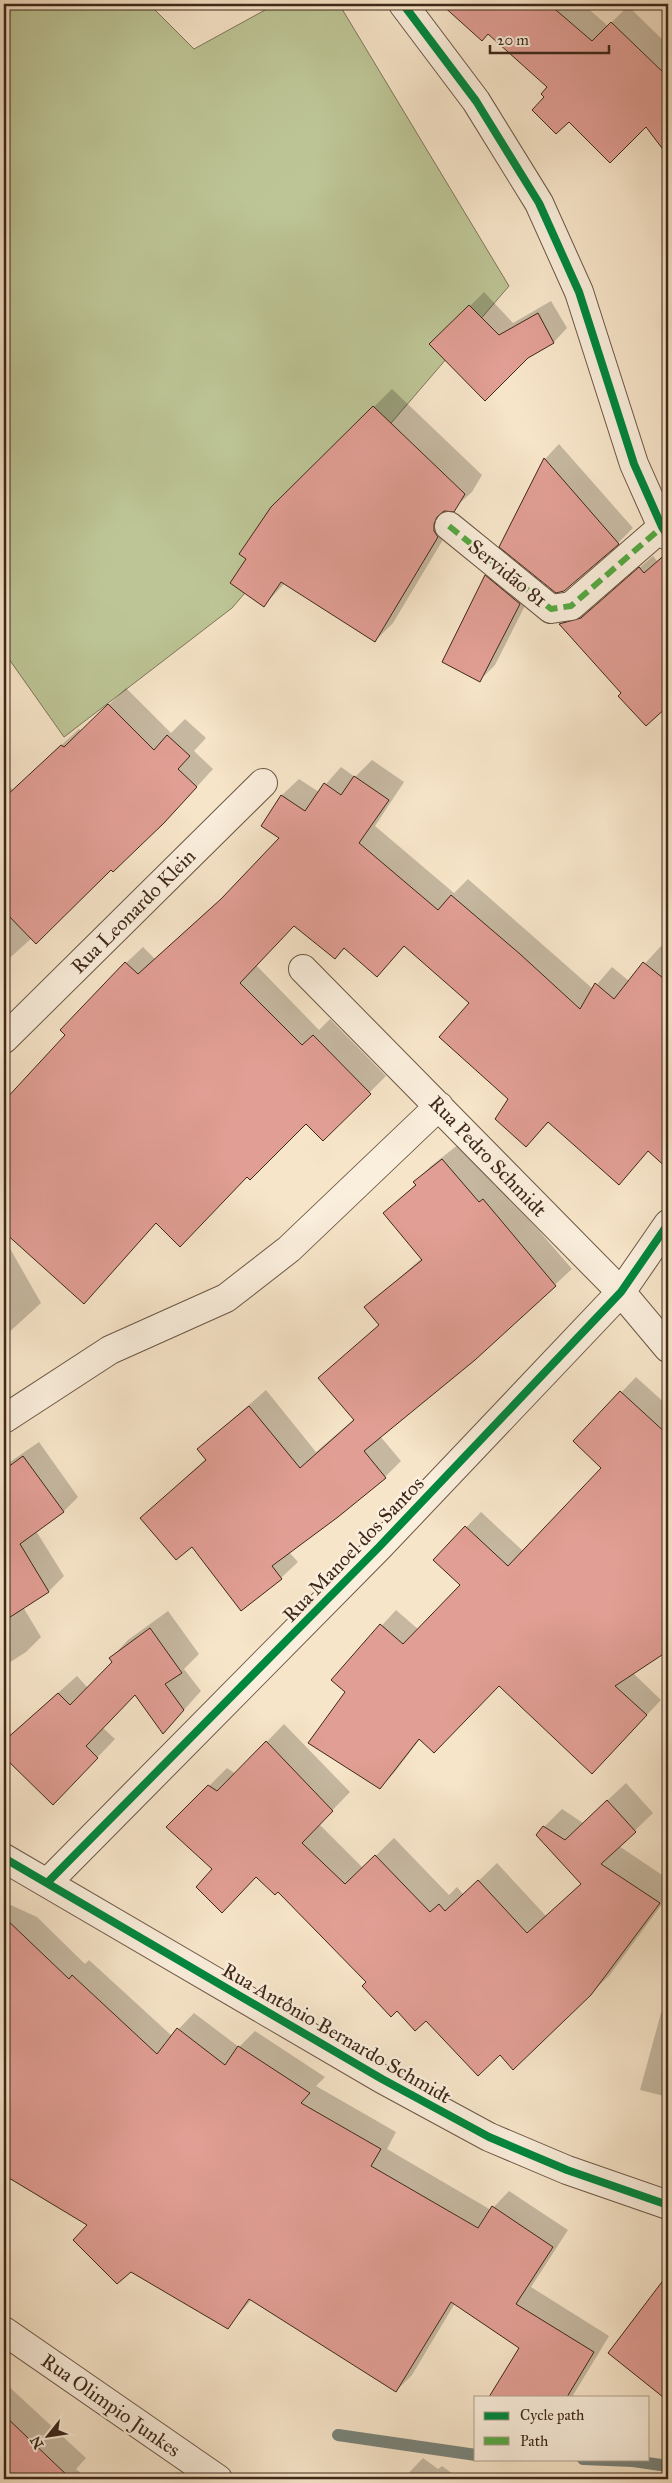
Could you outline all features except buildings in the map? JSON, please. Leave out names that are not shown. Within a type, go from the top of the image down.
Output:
[{"type":"street","points":[[403,4],[476,101],[539,202],[579,292],[634,464],[665,531]]},
{"type":"street","name":"Servidão 81","points":[[449,526],[551,609],[571,606],[665,531]]},
{"type":"street","name":"Rua Leonardo Klein","points":[[4,1039],[263,783]]},
{"type":"street","name":"Rua Pedro Schmidt","points":[[303,969],[621,1292],[668,1348]]},
{"type":"street","points":[[4,1419],[110,1350],[226,1298],[289,1249],[439,1106]]},
{"type":"street","name":"Rua Manoel dos Santos","points":[[47,1883],[379,1547],[621,1292],[668,1224]]},
{"type":"street","name":"Rua Antônio Bernardo Schmidt","points":[[4,1858],[382,2079],[489,2136],[567,2170],[668,2205]]},
{"type":"street","name":"Rua Olimpio Junkes","points":[[4,2331],[218,2479]]},
{"type":"green space","points":[[4,4],[149,4],[194,49],[276,4],[339,4],[509,286],[232,608],[64,737],[4,652]]},
{"type":"waterway","points":[[338,2435],[474,2455]]},
{"type":"waterway","points":[[608,2460],[668,2466]]},
{"type":"marked path","points":[[449,526],[551,609],[571,606],[662,527]]},
{"type":"cycle path","points":[[403,4],[476,101],[539,203],[579,292],[634,464],[662,527],[668,536]]},
{"type":"cycle path","points":[[47,1883],[379,1547],[621,1292],[668,1224]]},
{"type":"cycle path","points":[[4,1858],[382,2079],[489,2137],[567,2170],[668,2205]]}]
